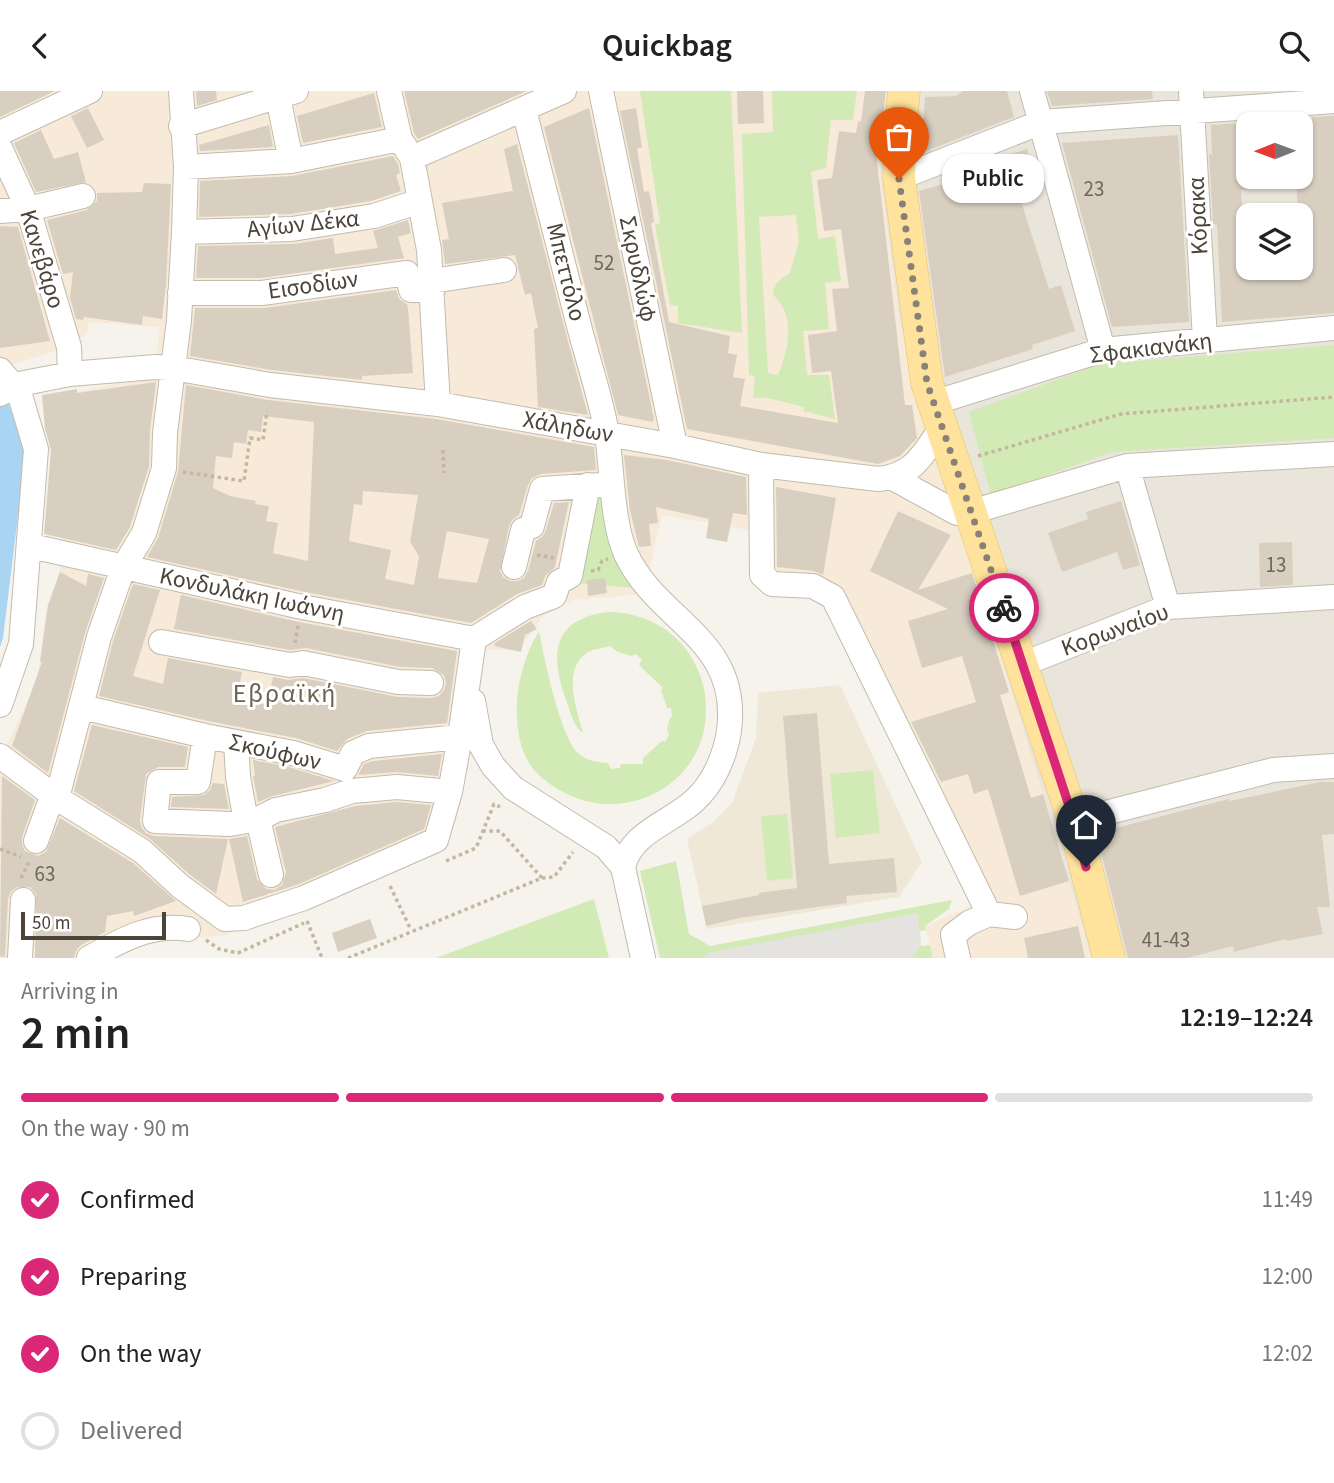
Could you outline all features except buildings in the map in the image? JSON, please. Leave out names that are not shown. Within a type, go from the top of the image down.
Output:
[{"type":"main road","points":[[904,91],[899,179],[922,354],[937,416],[1074,821],[1109,958]]},
{"type":"street","points":[[0,133],[90,91]]},
{"type":"street","points":[[32,851],[49,805],[57,798],[99,638],[123,568],[144,533],[164,468],[165,433],[179,320],[184,232],[186,167],[181,126],[181,91]]},
{"type":"street","points":[[389,91],[420,201],[432,285],[438,404]]},
{"type":"street","points":[[186,167],[291,162],[406,149],[524,110],[565,91]]},
{"type":"street","name":"Σκρυδλώφ","points":[[601,91],[675,446]]},
{"type":"street","points":[[1032,91],[1103,350]]},
{"type":"street","points":[[181,126],[287,94],[291,162]]},
{"type":"street","points":[[899,179],[1042,122],[1191,101],[1334,101]]},
{"type":"street","name":"Κόρακα","points":[[1191,101],[1205,340]]},
{"type":"street","name":"Μπεττόλο","points":[[524,110],[607,434],[600,485]]},
{"type":"street","name":"Κανεβάρο","points":[[0,148],[28,209],[69,347],[70,375]]},
{"type":"street","points":[[0,211],[28,209],[83,196]]},
{"type":"street","name":"Αγίων Δέκα","points":[[184,232],[292,229],[374,216],[420,201]]},
{"type":"street","points":[[432,285],[504,270]]},
{"type":"street","name":"Εισοδίων","points":[[180,293],[262,293],[407,273],[411,290],[432,285]]},
{"type":"street","name":"Σφακιανάκη","points":[[937,416],[1103,350],[1334,328]]},
{"type":"street","name":"Χάληδων","points":[[5,383],[155,367],[173,368],[270,385],[438,404],[675,446],[761,465],[863,478],[893,478]]},
{"type":"street","points":[[0,705],[22,644],[36,449],[21,398],[5,383]]},
{"type":"street","points":[[893,478],[914,466],[937,416]]},
{"type":"street","points":[[893,478],[957,513],[971,512],[1127,466],[1334,454]]},
{"type":"street","points":[[761,465],[762,575],[772,584],[813,586],[833,597],[989,914]]},
{"type":"street","points":[[1127,466],[1168,607]]},
{"type":"street","points":[[514,568],[523,530],[532,526],[542,489],[600,485]]},
{"type":"street","points":[[0,757],[57,798],[142,851],[202,904],[225,919],[243,918],[304,898],[436,840],[450,792],[474,639],[514,613],[554,596],[559,582],[570,576],[600,485]]},
{"type":"street","points":[[600,485],[626,555],[654,594],[696,633],[708,648],[725,684],[730,713],[724,752],[712,779],[693,802],[635,842],[626,853],[623,867],[643,958]]},
{"type":"street","name":"Κονδυλάκη Ιωάννη","points":[[31,546],[302,607],[474,639]]},
{"type":"street","name":"Κορωναίου","points":[[1023,664],[1168,607],[1334,597]]},
{"type":"street","points":[[161,642],[290,665],[303,663],[398,682],[431,683]]},
{"type":"street","points":[[468,665],[481,745],[493,766],[513,788],[606,847],[623,867]]},
{"type":"street","name":"Σκούφων","points":[[82,707],[205,736],[293,753],[352,789],[353,753],[369,746],[460,737]]},
{"type":"street","points":[[205,736],[198,782],[159,782],[155,821],[186,834],[252,820],[276,810],[325,800],[352,789],[397,787],[450,792]]},
{"type":"street","points":[[236,742],[239,777],[271,875]]},
{"type":"street","points":[[1074,821],[1273,770],[1334,766]]},
{"type":"street","points":[[20,958],[23,900]]},
{"type":"street","points":[[958,958],[953,935],[968,923],[989,914],[1015,917]]},
{"type":"street","points":[[89,958],[145,930],[170,926],[188,929]]},
{"type":"path","points":[[976,456],[1121,414],[1334,397]]},
{"type":"path","points":[[164,468],[244,481],[250,438],[263,440],[267,411]]},
{"type":"path","points":[[443,450],[444,473]]},
{"type":"path","points":[[290,665],[302,607]]},
{"type":"path","points":[[483,831],[500,831],[542,878]]},
{"type":"path","points":[[348,958],[542,878],[554,877],[577,846]]},
{"type":"path","points":[[0,849],[32,851],[15,892],[23,900]]},
{"type":"path","points":[[390,886],[411,930]]},
{"type":"path","points":[[307,921],[321,958]]},
{"type":"path","points":[[219,949],[223,958]]},
{"type":"shaded area","points":[[0,91],[891,91],[880,172],[899,317],[915,401],[981,593],[1091,958],[933,958],[925,926],[975,904],[820,595],[763,589],[771,534],[662,515],[644,594],[572,600],[542,617],[519,650],[477,650],[431,844],[224,936],[153,940],[103,958],[0,958],[0,760],[37,680],[46,612],[60,571],[66,479],[60,395],[154,376],[160,327],[89,322],[87,334],[69,347],[0,368]]},
{"type":"shaded area","points":[[891,91],[1334,91],[1334,958],[1091,958],[981,593],[915,401],[899,317],[880,172]]},
{"type":"shaded area","points":[[840,685],[922,862],[899,897],[707,929],[687,839],[712,823],[732,803],[756,738],[758,693]]},
{"type":"shaded area","points":[[918,913],[921,946],[913,958],[704,958],[708,953]]},
{"type":"green space","points":[[640,91],[731,91],[742,333],[678,323],[678,306],[670,305],[655,225],[660,223]]},
{"type":"green space","points":[[772,91],[857,91],[853,120],[831,120],[826,168],[811,172],[818,239],[835,236],[841,281],[825,283],[829,329],[803,331],[807,375],[829,375],[835,419],[804,411],[804,407],[768,398],[753,398],[755,376],[749,375],[742,134],[773,132]],"holes":[[[796,215],[799,241],[790,273],[778,282],[773,291],[773,295],[781,303],[788,323],[785,355],[778,375],[768,373],[759,217]]]},
{"type":"green space","points":[[1334,345],[1334,438],[1111,452],[991,496],[969,412],[1100,364]]},
{"type":"green space","points":[[592,489],[605,489],[614,553],[634,588],[576,583]]},
{"type":"green space","points":[[608,612],[649,620],[672,634],[682,644],[700,675],[706,714],[704,730],[696,752],[684,771],[667,786],[648,797],[627,803],[605,804],[583,800],[561,791],[537,774],[521,744],[517,696],[529,651],[539,631],[559,713],[577,752],[591,761],[608,763],[611,769],[620,768],[621,764],[643,764],[643,758],[662,741],[666,741],[672,717],[671,708],[667,708],[661,690],[663,688],[639,665],[642,660],[636,654],[632,656],[618,652],[610,646],[588,652],[580,659],[575,669],[573,690],[583,733],[574,721],[558,672],[559,644],[565,632],[574,623],[589,616]]},
{"type":"green space","points":[[873,770],[880,833],[836,838],[830,774]]},
{"type":"green space","points":[[787,814],[793,878],[767,881],[761,816]]},
{"type":"green space","points":[[676,861],[689,934],[710,946],[952,900],[949,909],[925,926],[926,930],[920,931],[921,946],[930,945],[933,958],[660,958],[640,871]]},
{"type":"green space","points":[[594,899],[609,958],[436,958]]},
{"type":"water","points":[[7,400],[26,450],[0,647],[0,401]]},
{"type":"way so far","points":[[899,179],[927,383],[1004,608]]},
{"type":"place","name":"Public","points":[[899,179]]},
{"type":"district","name":"Εβραϊκή","points":[[285,693]]},
{"type":"route","points":[[1004,608],[1074,821],[1086,867]]}]
